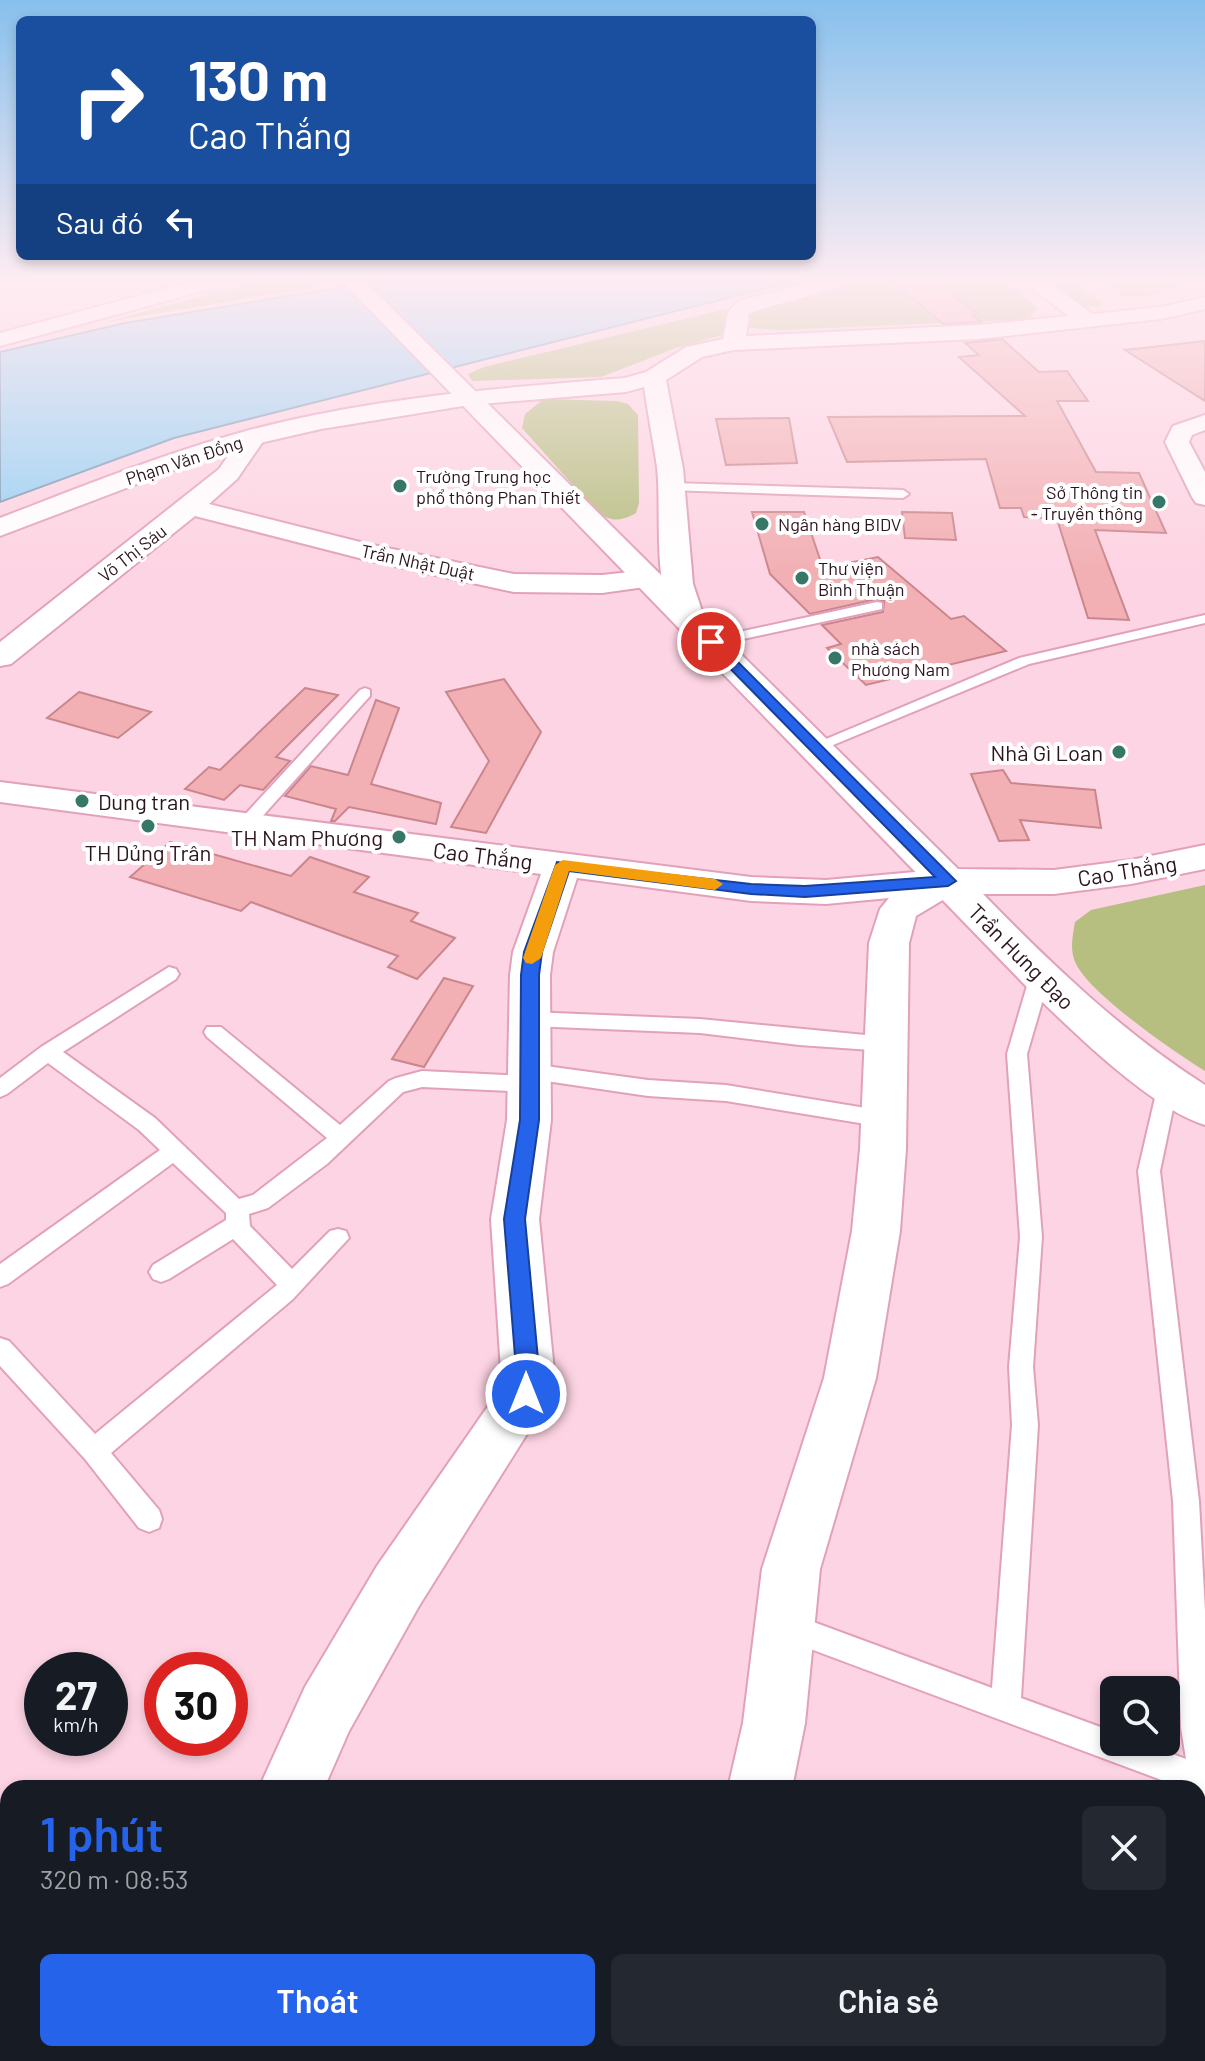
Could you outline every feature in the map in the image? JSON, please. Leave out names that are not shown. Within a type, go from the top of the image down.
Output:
[{"type":"street","name":"Trần Hưng Đạo","points":[[450,378],[948,881],[1039,979],[1168,1085],[1205,1108]]},
{"type":"street","name":"Phạm Văn Đồng","points":[[0,528],[162,465],[254,437],[459,387],[626,385],[650,378]]},
{"type":"street","points":[[654,378],[672,487],[678,584],[700,631]]},
{"type":"street","points":[[1205,422],[1181,431],[1177,442],[1205,497]]},
{"type":"street","name":"Võ Thị Sáu","points":[[0,657],[190,507],[228,474],[254,437]]},
{"type":"street","name":"Trần Nhật Duật","points":[[190,507],[367,552],[514,583],[602,584],[649,579]]},
{"type":"street","name":"Cao Thắng","points":[[0,792],[751,889],[805,891],[948,881],[1054,882],[1131,872],[1205,857]]},
{"type":"street","points":[[295,1780],[327,1709],[398,1586],[526,1394],[529,1381],[515,1219],[529,1120],[533,952],[563,865]]},
{"type":"street","points":[[762,1780],[774,1723],[791,1569],[850,1378],[876,1231],[884,1119],[889,943],[899,909],[948,881]]},
{"type":"lane","points":[[672,487],[903,494]]},
{"type":"lane","points":[[700,631],[877,606]]},
{"type":"lane","points":[[815,747],[1024,661],[1205,619]]},
{"type":"lane","points":[[246,824],[365,693]]},
{"type":"lane","points":[[0,1089],[48,1052],[169,974]]},
{"type":"lane","points":[[1006,1705],[1025,1425],[1021,1367],[1031,1237],[1017,1054],[1039,979]]},
{"type":"lane","points":[[530,1019],[700,1026],[799,1038],[886,1044]]},
{"type":"lane","points":[[214,1032],[340,1137]]},
{"type":"lane","points":[[48,1052],[147,1124],[229,1204],[292,1285]]},
{"type":"lane","points":[[161,1272],[319,1158],[396,1086],[407,1081],[531,1077],[726,1093],[884,1119]]},
{"type":"lane","points":[[1168,1085],[1149,1171],[1186,1501],[1196,1728],[1205,1780]]},
{"type":"lane","points":[[0,1277],[174,1151]]},
{"type":"lane","points":[[94,1451],[292,1285],[338,1238]]},
{"type":"lane","points":[[0,1349],[94,1451],[149,1519]]},
{"type":"lane","points":[[785,1626],[1006,1705],[1200,1780]]},
{"type":"green space","points":[[470,378],[563,378],[472,381]]},
{"type":"green space","points":[[544,399],[617,401],[628,404],[638,415],[639,503],[636,513],[616,520],[596,511],[522,428],[525,414]]},
{"type":"green space","points":[[1205,885],[1205,1071],[1132,1020],[1094,987],[1074,959],[1072,945],[1075,922],[1091,910]]},
{"type":"water","points":[[0,378],[411,378],[174,438],[0,502]]},
{"type":"building","points":[[983,378],[1072,378],[1088,401],[1057,401],[1096,472],[1139,473],[1166,533],[1095,530],[1129,620],[1088,618],[1057,519],[1024,517],[1021,508],[1000,508],[986,459],[847,462],[828,417],[1025,416]]},
{"type":"building","points":[[1169,378],[1205,378],[1205,401]]},
{"type":"building","points":[[789,418],[797,463],[726,465],[716,419]]},
{"type":"building","points":[[752,512],[804,512],[823,568],[878,557],[951,619],[964,616],[1006,651],[866,685],[827,648],[841,644],[822,625],[883,612],[884,601],[876,599],[810,614],[770,574]]},
{"type":"building","points":[[902,512],[952,513],[956,540],[905,538]]},
{"type":"building","points":[[504,679],[541,732],[486,833],[451,827],[489,761],[446,692]]},
{"type":"building","points":[[305,688],[338,695],[276,757],[290,761],[263,790],[240,785],[224,800],[185,789],[209,767],[220,770]]},
{"type":"building","points":[[79,692],[151,712],[118,738],[47,718]]},
{"type":"building","points":[[376,700],[399,708],[371,784],[441,803],[436,824],[349,807],[335,821],[331,821],[336,809],[285,796],[311,766],[348,775]]},
{"type":"building","points":[[1003,770],[1011,783],[1095,790],[1101,828],[1020,820],[1029,840],[999,841],[971,774]]},
{"type":"building","points":[[170,842],[291,876],[310,857],[369,877],[354,892],[418,913],[411,921],[455,938],[417,979],[388,967],[398,956],[251,902],[241,911],[130,877]]},
{"type":"building","points":[[444,978],[473,986],[424,1067],[392,1059]]},
{"type":"slow traffic","points":[[532,958],[563,865],[715,884]]},
{"type":"place","name":"Trường Trung học phổ thông Phan Thiết","points":[[400,486]]},
{"type":"place","name":"Sở Thông tin - Truyền thông","points":[[1159,502]]},
{"type":"place","name":"Ngân hàng BIDV","points":[[762,524]]},
{"type":"place","name":"Thư viện Bình Thuận","points":[[802,578]]},
{"type":"place","name":"nhà sách Phương Nam","points":[[835,658]]},
{"type":"place","name":"Nhà Gì Loan","points":[[1119,752]]},
{"type":"place","name":"Dung tran","points":[[82,801]]},
{"type":"place","name":"TH Dủng Trân","points":[[148,826]]},
{"type":"place","name":"TH Nam Phương","points":[[399,837]]},
{"type":"route","points":[[526,1394],[529,1381],[515,1219],[529,1120],[530,975],[533,952],[563,865],[751,889],[826,892],[948,881],[711,642]]}]
